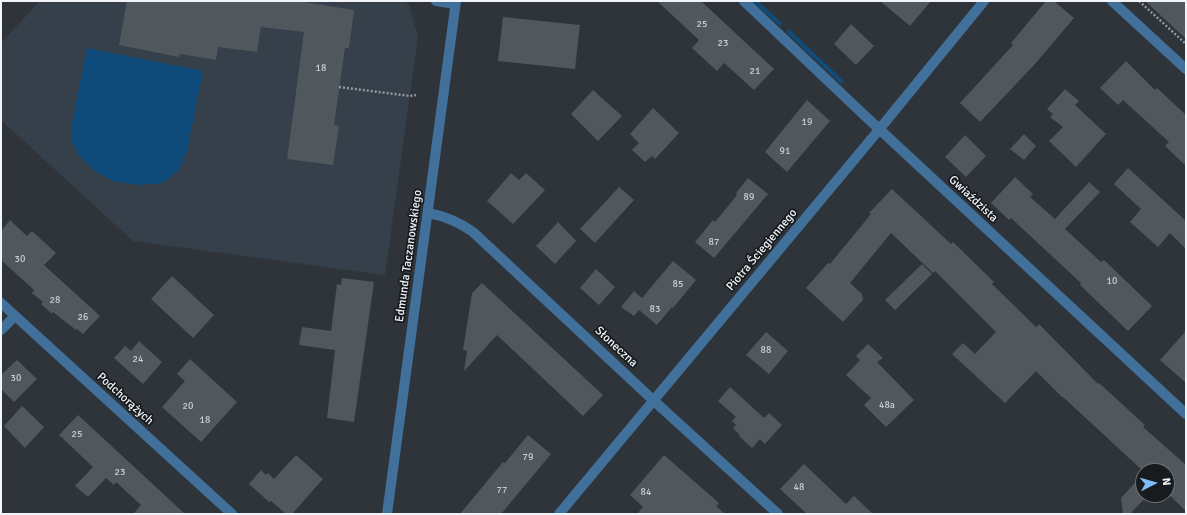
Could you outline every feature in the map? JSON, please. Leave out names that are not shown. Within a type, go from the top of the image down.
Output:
[{"type":"street","points":[[436,1],[455,3]]},
{"type":"street","name":"Gwiaździsta","points":[[744,1],[879,129],[1186,414]]},
{"type":"street","name":"Piotra Ściegiennego","points":[[559,514],[984,1]]},
{"type":"street","points":[[1112,1],[1186,69]]},
{"type":"street","name":"Edmunda Taczanowskiego","points":[[387,514],[455,3]]},
{"type":"street","name":"Słoneczna","points":[[428,213],[441,215],[459,222],[473,232],[778,514]]},
{"type":"street","name":"Podchorążych","points":[[1,303],[232,514]]},
{"type":"street","points":[[1,330],[15,316]]},
{"type":"path","points":[[1139,1],[1186,44]]},
{"type":"path","points":[[339,87],[410,96],[416,95]]},
{"type":"shaded area","points":[[40,1],[404,1],[409,5],[418,37],[385,275],[133,241],[1,120],[1,43]]},
{"type":"shaded area","points":[[752,1],[758,1],[782,23],[780,26]]},
{"type":"shaded area","points":[[789,29],[844,81],[841,84],[786,32]]},
{"type":"shaded area","points":[[87,48],[203,71],[187,151],[179,170],[163,183],[138,185],[113,181],[92,169],[78,154],[71,139],[71,128]]},
{"type":"building","points":[[127,1],[298,1],[354,10],[349,48],[345,48],[334,125],[339,126],[333,165],[287,159],[304,32],[261,27],[257,52],[218,47],[216,60],[180,54],[179,57],[119,45]]},
{"type":"building","points":[[657,1],[701,1],[774,69],[754,90],[724,63],[717,71],[692,48],[699,40]]},
{"type":"building","points":[[880,1],[931,1],[910,26]]},
{"type":"building","points":[[1046,1],[1054,1],[1074,18],[1035,64],[980,122],[960,103],[1013,45],[1011,43]]},
{"type":"building","points":[[1145,1],[1186,1],[1186,39]]},
{"type":"building","points":[[503,17],[580,25],[575,69],[498,61]]},
{"type":"building","points":[[851,24],[874,46],[856,65],[834,44]]},
{"type":"building","points":[[1126,61],[1155,90],[1157,88],[1186,115],[1186,166],[1165,146],[1169,142],[1123,100],[1118,105],[1100,88]]},
{"type":"building","points":[[1065,89],[1079,101],[1075,105],[1106,134],[1076,167],[1049,141],[1063,127],[1050,117],[1053,114],[1047,109]]},
{"type":"building","points":[[593,90],[622,116],[598,141],[571,114]]},
{"type":"building","points":[[807,100],[830,121],[787,172],[765,152]]},
{"type":"building","points":[[653,108],[679,133],[655,159],[652,156],[645,162],[632,150],[639,143],[630,134]]},
{"type":"building","points":[[1024,134],[1036,146],[1024,160],[1010,149]]},
{"type":"building","points":[[965,135],[986,156],[966,177],[945,157]]},
{"type":"building","points":[[1128,168],[1186,221],[1186,249],[1170,233],[1158,247],[1130,222],[1141,209],[1114,184]]},
{"type":"building","points":[[511,173],[519,180],[526,173],[545,190],[513,224],[487,201]]},
{"type":"building","points":[[1015,177],[1033,194],[1030,197],[1055,219],[1089,182],[1100,192],[1065,229],[1101,262],[1104,260],[1152,306],[1128,331],[1080,285],[1081,283],[1011,218],[1009,220],[991,203]]},
{"type":"building","points":[[748,178],[768,194],[714,258],[695,242],[713,220],[715,222],[737,195],[736,193]]},
{"type":"building","points":[[619,187],[634,200],[595,243],[580,229]]},
{"type":"building","points":[[892,189],[951,244],[953,242],[994,282],[992,284],[1036,327],[1039,324],[1098,384],[1099,383],[1145,425],[1143,427],[1186,465],[1186,511],[1175,501],[1175,463],[1135,464],[1062,397],[1036,371],[1005,403],[952,354],[963,343],[975,354],[996,332],[935,271],[933,273],[891,233],[850,283],[862,294],[863,300],[843,322],[806,288],[828,263],[830,264],[871,214],[869,213]]},
{"type":"building","points":[[10,220],[27,236],[32,231],[56,253],[44,265],[100,316],[83,334],[53,312],[52,314],[41,304],[43,302],[32,293],[34,290],[1,260],[1,231]]},
{"type":"building","points":[[558,222],[576,241],[555,264],[536,246]]},
{"type":"building","points":[[673,261],[696,280],[657,325],[639,310],[634,316],[621,307],[634,291],[642,298]]},
{"type":"building","points":[[922,264],[932,274],[895,310],[885,300]]},
{"type":"building","points":[[596,269],[615,287],[599,305],[580,288]]},
{"type":"building","points":[[172,276],[214,315],[193,338],[151,299]]},
{"type":"building","points":[[342,278],[374,282],[354,422],[327,418],[335,350],[299,345],[302,327],[331,331],[337,284],[341,285]]},
{"type":"building","points":[[482,283],[603,395],[583,416],[497,335],[464,371],[467,351],[463,350],[472,293]]},
{"type":"building","points":[[1186,331],[1186,383],[1160,360]]},
{"type":"building","points":[[766,332],[788,351],[769,374],[746,355]]},
{"type":"building","points":[[139,341],[162,362],[143,384],[114,358],[125,346],[131,351]]},
{"type":"building","points":[[868,344],[883,358],[877,362],[914,400],[886,427],[864,405],[871,398],[846,375],[860,360],[856,356]]},
{"type":"building","points":[[190,359],[237,402],[201,442],[162,407],[185,381],[177,374]]},
{"type":"building","points":[[17,360],[37,379],[14,402],[1,389],[1,375]]},
{"type":"building","points":[[730,387],[764,418],[769,413],[782,425],[765,444],[760,439],[752,448],[733,428],[736,425],[732,421],[736,417],[718,401]]},
{"type":"building","points":[[22,406],[44,427],[25,448],[4,426]]},
{"type":"building","points":[[78,415],[185,514],[133,514],[141,505],[116,482],[114,485],[106,478],[88,497],[75,486],[93,467],[59,435]]},
{"type":"building","points":[[528,435],[551,454],[501,514],[460,514],[503,462],[505,463]]},
{"type":"building","points":[[296,455],[323,479],[292,514],[286,514],[271,501],[269,502],[249,484],[261,470],[266,475],[268,473],[274,479]]},
{"type":"building","points":[[664,455],[719,503],[716,506],[725,514],[637,514],[643,507],[630,495]]},
{"type":"building","points":[[804,464],[846,504],[854,496],[873,514],[807,514],[780,489]]},
{"type":"building","points":[[1135,483],[1135,503],[1140,503],[1130,514],[1123,514],[1121,498]]}]
